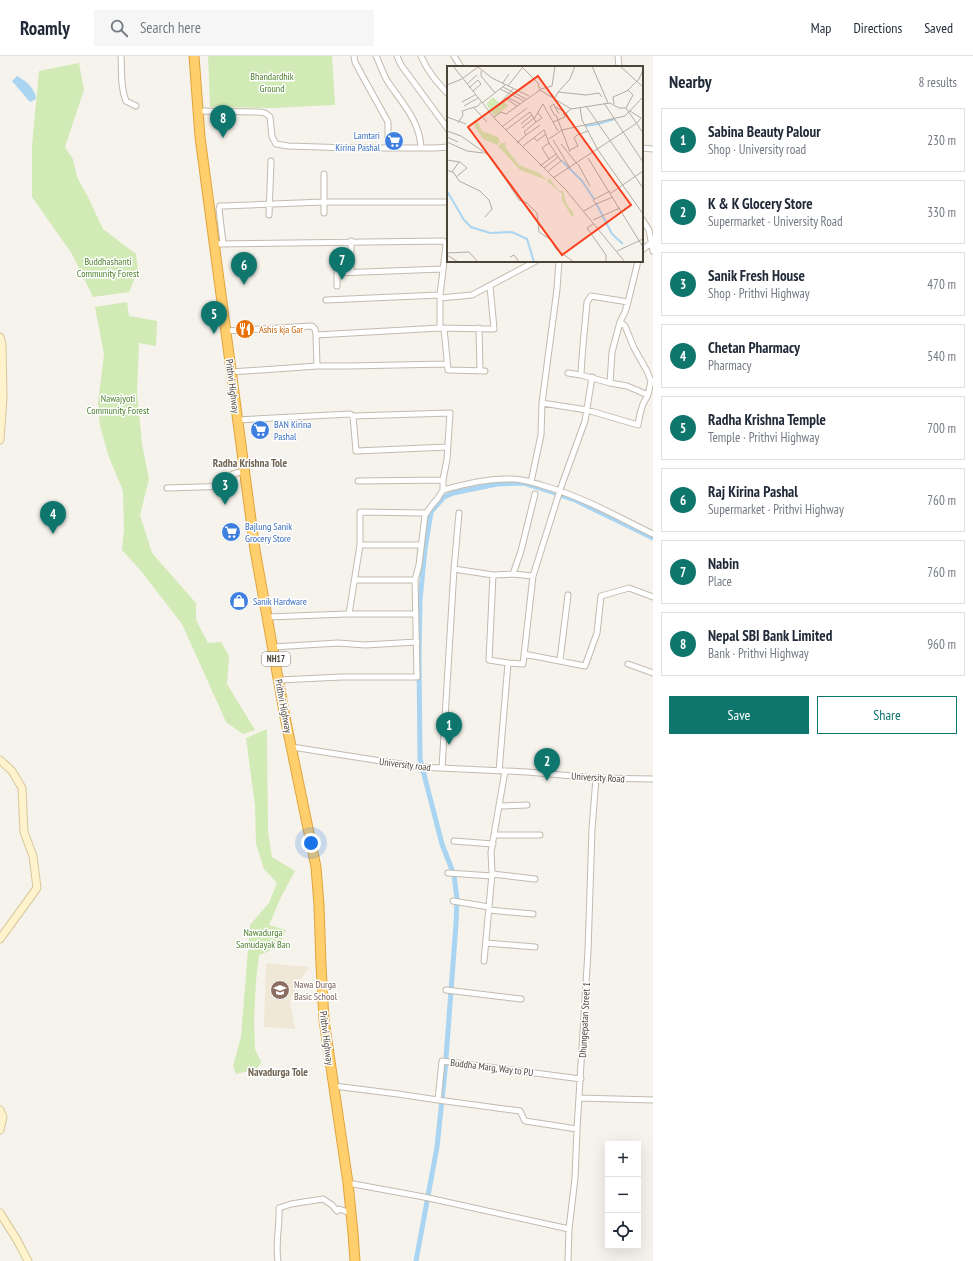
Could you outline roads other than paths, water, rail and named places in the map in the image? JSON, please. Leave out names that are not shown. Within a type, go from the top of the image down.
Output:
[{"type":"highway","name":"Prithvi Highway","points":[[194,56],[200,137],[219,243],[226,331],[255,550],[274,647],[285,717],[316,867],[326,1032],[348,1183],[355,1261]]},
{"type":"street","points":[[121,56],[121,82],[124,96],[126,101],[136,106]]},
{"type":"street","points":[[354,56],[355,62],[363,78],[388,122],[388,148]]},
{"type":"street","points":[[376,56],[387,80],[416,123],[421,137],[421,148]]},
{"type":"street","points":[[397,56],[401,65],[447,128]]},
{"type":"street","points":[[421,56],[434,79],[447,93]]},
{"type":"street","points":[[454,56],[460,66]]},
{"type":"street","points":[[618,56],[619,66]]},
{"type":"street","points":[[198,111],[265,113],[270,116],[272,137],[276,144],[288,146],[351,148],[447,147]]},
{"type":"street","points":[[643,148],[653,149]]},
{"type":"street","points":[[269,215],[270,162]]},
{"type":"street","points":[[324,174],[324,213]]},
{"type":"street","points":[[446,202],[324,202],[220,206],[219,243],[441,240],[445,242],[446,245],[440,297],[442,328],[448,370],[482,370],[479,328]]},
{"type":"street","points":[[643,221],[649,230],[653,251]]},
{"type":"street","points":[[351,241],[352,272]]},
{"type":"street","points":[[643,249],[651,243]]},
{"type":"street","points":[[337,261],[337,286]]},
{"type":"street","points":[[326,300],[472,295],[534,262]]},
{"type":"street","points":[[531,482],[541,435],[542,403],[557,289],[559,262]]},
{"type":"street","points":[[610,383],[612,352],[620,322],[628,302],[638,262]]},
{"type":"street","points":[[337,273],[443,269]]},
{"type":"street","points":[[316,335],[442,328],[494,329],[490,286]]},
{"type":"street","points":[[581,375],[582,352],[589,298],[592,296],[628,302]]},
{"type":"street","points":[[542,403],[587,410],[638,425],[651,381],[625,326],[620,322]]},
{"type":"street","points":[[226,331],[312,326],[315,329],[316,335],[317,366]]},
{"type":"street","points":[[0,337],[2,344],[3,398],[0,440]]},
{"type":"street","points":[[231,372],[317,366],[446,364]]},
{"type":"street","points":[[568,373],[592,377],[610,383],[627,386],[648,395]]},
{"type":"street","points":[[493,575],[489,660],[522,664],[533,576],[560,490],[585,421],[592,377]]},
{"type":"street","points":[[237,420],[350,414],[353,416],[450,413],[443,490],[425,515],[420,545],[419,565],[415,580],[417,677],[342,677],[279,680]]},
{"type":"street","points":[[353,416],[356,451],[448,447]]},
{"type":"street","points":[[168,488],[232,486],[232,474],[244,471]]},
{"type":"street","points":[[443,490],[490,480],[513,479],[531,482],[560,490],[586,500],[653,534]]},
{"type":"street","points":[[358,481],[443,480]]},
{"type":"street","points":[[513,574],[521,551],[535,494]]},
{"type":"street","points":[[349,614],[360,545],[360,512],[422,512],[425,515]]},
{"type":"street","points":[[442,768],[454,569],[459,513]]},
{"type":"street","points":[[360,545],[420,545]]},
{"type":"street","points":[[454,569],[493,575],[513,574],[533,576]]},
{"type":"street","points":[[355,580],[415,580]]},
{"type":"street","points":[[524,654],[585,666],[597,633],[601,596],[629,588],[653,597]]},
{"type":"street","points":[[560,660],[568,596]]},
{"type":"street","points":[[268,617],[349,614],[416,614]]},
{"type":"street","points":[[274,647],[338,644],[366,645],[417,642]]},
{"type":"street","points":[[499,771],[508,663]]},
{"type":"street","points":[[628,664],[653,673]]},
{"type":"street","name":"University road","points":[[292,747],[419,767],[518,772]]},
{"type":"street","points":[[0,760],[12,770],[22,788],[24,832],[33,856],[37,888],[0,939]]},
{"type":"street","points":[[484,962],[492,875],[491,852],[505,771]]},
{"type":"street","name":"University Road","points":[[518,772],[596,778],[653,779]]},
{"type":"street","name":"Dhungepatan Street 1","points":[[568,1261],[569,1229],[575,1178],[588,951],[592,829],[596,778]]},
{"type":"street","points":[[500,806],[527,805]]},
{"type":"street","points":[[495,835],[540,836]]},
{"type":"street","points":[[454,841],[493,844]]},
{"type":"street","points":[[448,872],[535,879]]},
{"type":"street","points":[[453,901],[533,914]]},
{"type":"street","points":[[486,942],[535,947]]},
{"type":"street","points":[[446,990],[521,999]]},
{"type":"street","name":"Buddha Marg, Way to PU","points":[[438,1100],[442,1060],[580,1078]]},
{"type":"street","points":[[334,1086],[520,1111],[525,1121],[577,1129]]},
{"type":"street","points":[[579,1098],[653,1100]]},
{"type":"street","points":[[0,1110],[3,1117],[0,1130]]},
{"type":"street","points":[[348,1183],[424,1197],[569,1229]]},
{"type":"street","points":[[278,1261],[276,1239],[279,1208],[291,1204],[323,1200],[332,1205],[337,1211],[339,1209],[351,1213]]},
{"type":"street","points":[[0,1213],[28,1261]]},
{"type":"water","points":[[17,76],[30,85],[34,91],[36,99],[30,102],[12,81]]},
{"type":"waterway","points":[[416,1261],[437,1147],[445,1071],[457,899],[454,875],[442,844],[420,759],[420,600],[425,549],[431,512],[444,497],[453,493],[497,484],[524,483],[556,493]]},
{"type":"waterway","points":[[560,495],[575,500],[653,538]]},
{"type":"place","name":"Nepal SBI Bank Limited","points":[[223,138]]},
{"type":"place","name":"Lamtari Kirina Pashal","points":[[394,141]]},
{"type":"place","name":"Nabin","points":[[342,280]]},
{"type":"place","name":"Raj Kirina Pashal","points":[[244,285]]},
{"type":"place","name":"Ashis kja Gar","points":[[245,329]]},
{"type":"place","name":"Radha Krishna Temple","points":[[214,334]]},
{"type":"place","name":"BAN Kirina Pashal","points":[[260,430]]},
{"type":"place","name":"Sanik Fresh House","points":[[225,505]]},
{"type":"place","name":"Bajlung Sanik Grocery Store","points":[[231,532]]},
{"type":"place","name":"Chetan Pharmacy","points":[[53,534]]},
{"type":"place","name":"Sanik Hardware","points":[[239,601]]},
{"type":"place","name":"Sabina Beauty Palour","points":[[449,745]]},
{"type":"place","name":"K & K Glocery Store","points":[[547,781]]},
{"type":"place","name":"Nawa Durga Basic School","points":[[280,990]]},
{"type":"district","name":"Radha Krishna Tole","points":[[250,463]]},
{"type":"district","name":"Navadurga Tole","points":[[278,1072]]},
{"type":"park label","name":"Bhandardhik Ground","points":[[272,82]]},
{"type":"park label","name":"Buddhashanti Community Forest","points":[[108,266]]},
{"type":"park label","name":"Nawajyoti Community Forest","points":[[118,404]]},
{"type":"park label","name":"Nawadurga Samudayak Ban","points":[[263,938]]}]
